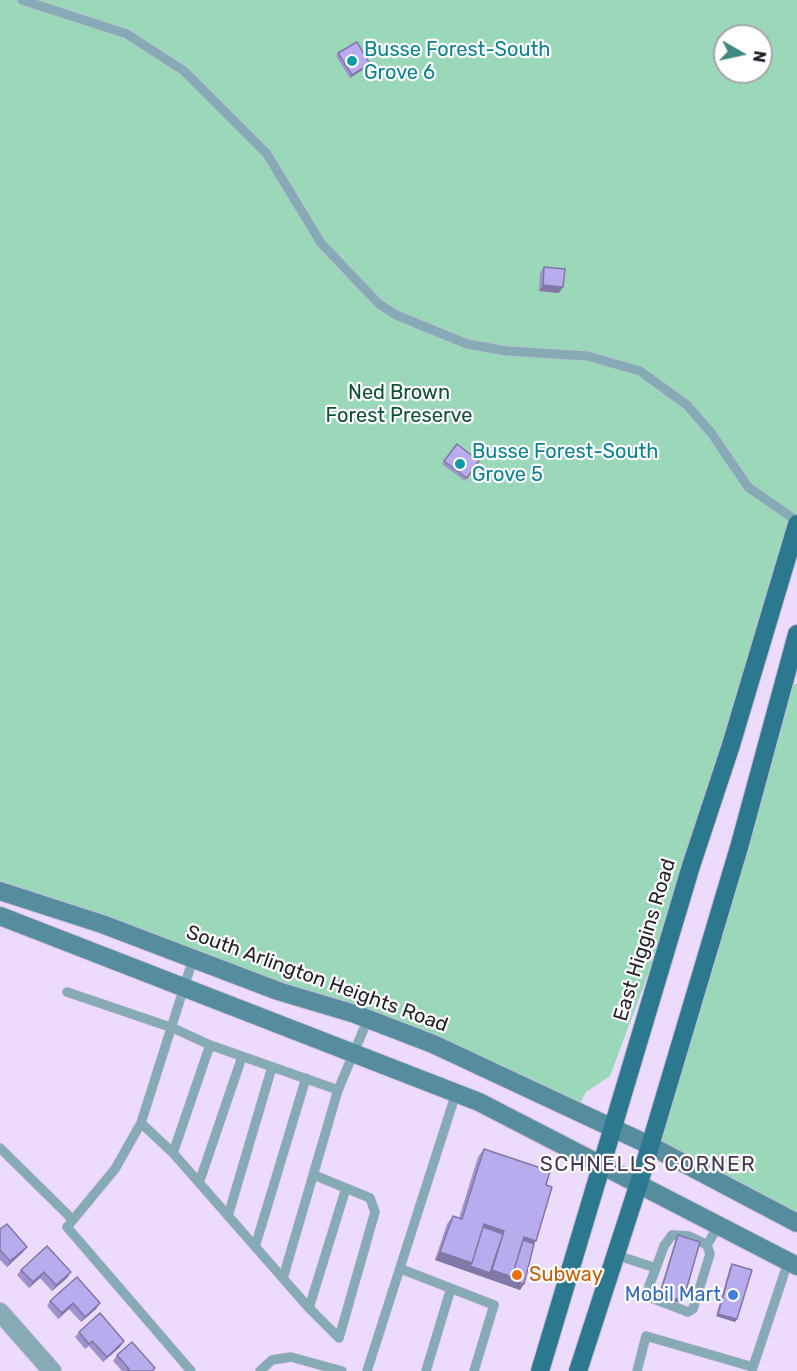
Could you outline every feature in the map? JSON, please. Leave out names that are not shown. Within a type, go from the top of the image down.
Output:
[{"type":"main road","name":"East Higgins Road","points":[[540,1371],[601,1163],[797,522]]},
{"type":"main road","points":[[578,1371],[639,1183],[740,844],[797,634]]},
{"type":"main road","name":"South Arlington Heights Road","points":[[0,891],[102,924],[278,991],[368,1019],[473,1061],[649,1145],[797,1222]]},
{"type":"main road","points":[[0,916],[456,1093],[601,1163],[792,1264]]},
{"type":"street","points":[[4,1323],[52,1371]]},
{"type":"lane","points":[[22,0],[127,34],[184,71],[267,154],[321,243],[379,304],[417,324],[467,344],[507,351],[587,356],[640,371],[687,405],[712,434],[748,487],[797,522]]},
{"type":"lane","points":[[191,1371],[67,1227],[115,1169],[141,1123],[187,987],[194,959]]},
{"type":"lane","points":[[67,992],[173,1028],[210,1045],[338,1090]]},
{"type":"lane","points":[[283,1278],[338,1090],[368,1019]]},
{"type":"lane","points":[[173,1153],[210,1045]]},
{"type":"lane","points":[[199,1184],[242,1057]]},
{"type":"lane","points":[[228,1216],[272,1067]]},
{"type":"lane","points":[[255,1247],[306,1078]]},
{"type":"lane","points":[[367,1371],[456,1093]]},
{"type":"lane","points":[[141,1123],[173,1153],[309,1308],[339,1338],[375,1212],[370,1198],[314,1175]]},
{"type":"lane","points":[[0,1148],[72,1219]]},
{"type":"lane","points":[[309,1308],[346,1188]]},
{"type":"lane","points":[[707,1245],[719,1225]]},
{"type":"lane","points":[[672,1235],[689,1236],[707,1245],[710,1254],[693,1309],[688,1312],[649,1297],[649,1286],[656,1268],[672,1235]]},
{"type":"lane","points":[[616,1255],[656,1268]]},
{"type":"lane","points":[[637,1371],[646,1336],[752,1369],[792,1264]]},
{"type":"lane","points":[[401,1269],[494,1305],[474,1371]]},
{"type":"lane","points":[[426,1371],[451,1288]]},
{"type":"lane","points":[[260,1371],[272,1360],[291,1357],[342,1371]]},
{"type":"green space","name":"Ned Brown Forest Preserve","points":[[0,0],[797,0],[797,524],[709,812],[610,1076],[586,1092],[577,1109],[539,1090],[0,891]]},
{"type":"green space","points":[[784,683],[797,684],[797,1218],[649,1145]]},
{"type":"building","name":"Busse Forest-South Grove 6","points":[[357,42],[370,64],[352,75],[338,53]]},
{"type":"building","points":[[544,267],[565,269],[563,287],[543,285]]},
{"type":"building","name":"Busse Forest-South Grove 5","points":[[457,444],[479,461],[467,478],[444,461]]},
{"type":"building","points":[[484,1149],[550,1171],[546,1185],[552,1187],[536,1241],[524,1237],[512,1277],[492,1270],[504,1231],[484,1224],[472,1263],[440,1252],[453,1216],[462,1219]]},
{"type":"building","points":[[7,1224],[27,1247],[10,1261],[0,1250],[0,1229]]},
{"type":"building","points":[[483,1227],[503,1234],[490,1273],[470,1266]]},
{"type":"building","points":[[678,1235],[700,1242],[683,1301],[660,1294]]},
{"type":"building","name":"Subway","points":[[523,1240],[534,1244],[524,1284],[510,1280]]},
{"type":"building","points":[[47,1246],[71,1272],[56,1285],[44,1272],[33,1282],[21,1270]]},
{"type":"building","name":"Mobil Mart","points":[[732,1264],[752,1270],[737,1319],[718,1314]]},
{"type":"building","points":[[77,1277],[100,1303],[85,1317],[73,1303],[62,1313],[50,1301]]},
{"type":"building","points":[[100,1313],[124,1341],[107,1357],[92,1341],[89,1344],[79,1332]]},
{"type":"building","points":[[132,1342],[155,1368],[152,1371],[127,1371],[129,1369],[117,1355]]},
{"type":"place","name":"Busse Forest-South Grove 6","points":[[352,61]]},
{"type":"place","name":"Busse Forest-South Grove 5","points":[[460,464]]},
{"type":"place","name":"Subway","points":[[517,1275]]},
{"type":"place","name":"Mobil Mart","points":[[733,1295]]},
{"type":"district","name":"SCHNELLS CORNER","points":[[648,1165]]}]
